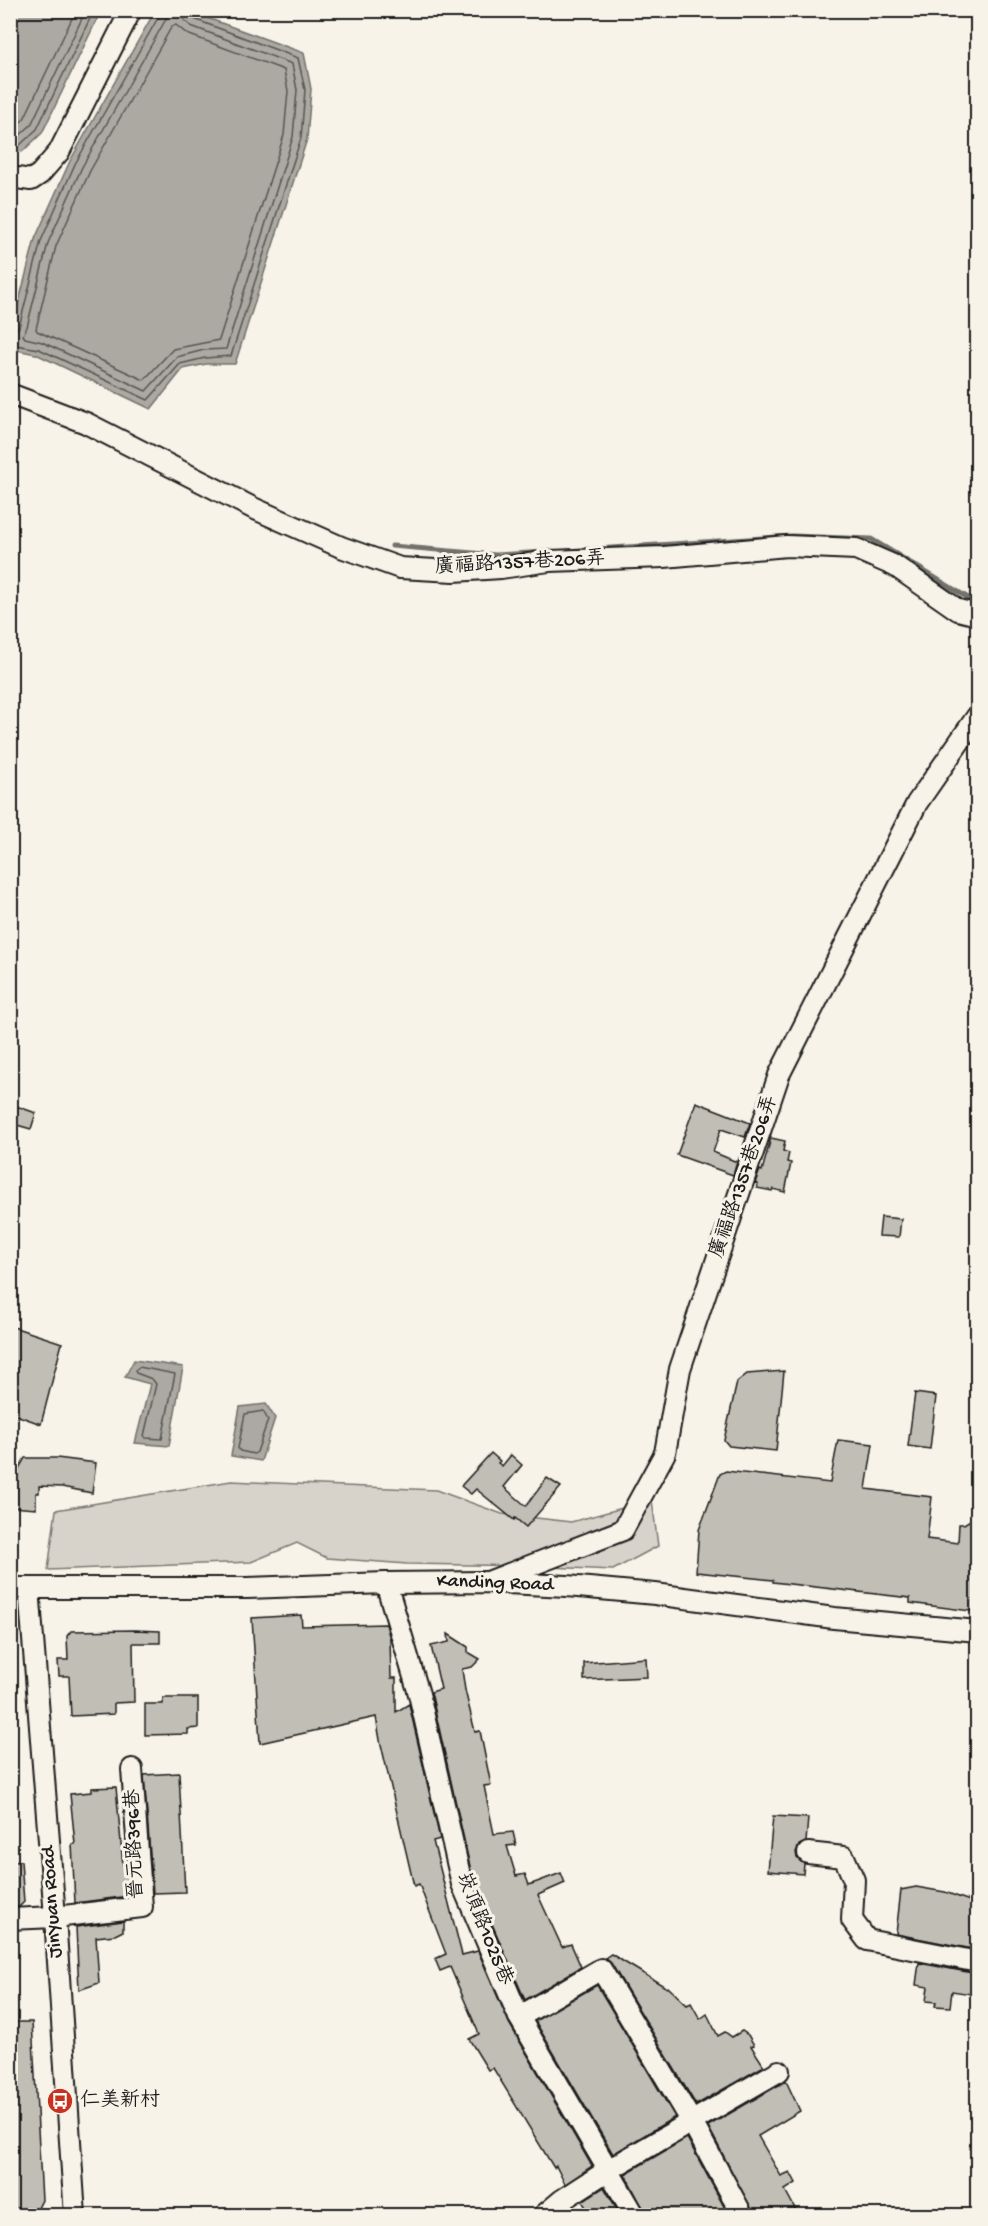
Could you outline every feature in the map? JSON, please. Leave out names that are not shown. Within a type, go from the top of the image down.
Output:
[{"type":"street","points":[[10,177],[31,180],[40,174],[59,152],[131,10]]},
{"type":"street","name":"廣福路1357巷206弄","points":[[10,394],[86,423],[253,508],[341,547],[400,568],[454,571],[501,568],[549,561],[664,557],[787,546],[856,549],[895,566],[958,610],[978,615]]},
{"type":"street","name":"廣福路1357巷206弄","points":[[488,1582],[622,1530],[665,1453],[680,1368],[779,1075],[917,803],[978,715]]},
{"type":"street","name":"Kanding Road","points":[[20,1588],[247,1588],[488,1582],[655,1594],[834,1618],[978,1631]]},
{"type":"street","name":"崁頂路1025巷","points":[[386,1583],[419,1694],[462,1884],[519,2016],[610,2169],[635,2216]]},
{"type":"street","name":"JinYuan Road","points":[[20,1588],[55,1917],[75,2216]]},
{"type":"street","name":"晉元路396巷","points":[[55,1917],[142,1907],[132,1769]]},
{"type":"street","points":[[808,1853],[844,1857],[854,1880],[852,1920],[867,1940],[978,1962]]},
{"type":"street","points":[[10,1919],[55,1917]]},
{"type":"street","points":[[519,2016],[601,1969],[692,2122],[743,2216]]},
{"type":"street","points":[[543,2216],[562,2200],[610,2169],[779,2071]]},
{"type":"shaded area","points":[[231,1481],[436,1490],[502,1514],[571,1522],[652,1500],[658,1546],[613,1570],[407,1564],[327,1558],[297,1543],[251,1562],[48,1570],[56,1510]]},
{"type":"water","points":[[11,10],[101,11],[42,133],[22,152],[11,150]]},
{"type":"water","points":[[155,11],[188,11],[304,53],[311,89],[307,139],[235,364],[206,364],[183,369],[151,409],[36,354],[11,349],[10,336],[35,239],[70,161]]},
{"type":"water","points":[[134,1360],[183,1367],[169,1446],[135,1443],[150,1384],[125,1377]]},
{"type":"water","points":[[266,1404],[275,1418],[261,1461],[231,1456],[240,1407]]},
{"type":"building","points":[[696,1102],[750,1123],[745,1137],[721,1129],[713,1152],[737,1162],[733,1175],[677,1155]]},
{"type":"building","points":[[16,1106],[36,1113],[31,1129],[10,1123]]},
{"type":"building","points":[[771,1138],[785,1141],[783,1151],[789,1153],[787,1162],[791,1163],[785,1192],[757,1188],[758,1184],[755,1183],[760,1170],[762,1171]]},
{"type":"building","points":[[881,1217],[901,1219],[899,1237],[879,1236]]},
{"type":"building","points":[[10,1326],[62,1343],[41,1424],[10,1413]]},
{"type":"building","points":[[784,1371],[776,1451],[729,1446],[724,1440],[737,1382],[747,1374]]},
{"type":"building","points":[[915,1393],[936,1396],[930,1449],[908,1446]]},
{"type":"building","points":[[838,1440],[873,1444],[866,1489],[932,1497],[927,1539],[958,1543],[959,1524],[964,1524],[978,1515],[978,1612],[910,1603],[910,1598],[696,1572],[699,1530],[720,1474],[726,1471],[830,1483]]},
{"type":"building","points":[[491,1453],[502,1466],[511,1455],[522,1465],[504,1487],[526,1506],[547,1478],[561,1487],[526,1527],[476,1489],[471,1494],[461,1486]]},
{"type":"building","points":[[25,1458],[57,1458],[96,1463],[92,1493],[62,1487],[39,1486],[39,1493],[36,1493],[36,1509],[12,1507],[13,1479]]},
{"type":"building","points":[[301,1615],[302,1626],[386,1624],[390,1639],[391,1678],[396,1678],[396,1712],[409,1704],[440,1839],[433,1841],[462,1955],[478,1951],[509,2023],[592,2166],[565,2184],[556,2166],[554,2168],[493,2068],[488,2070],[469,2039],[479,2034],[450,1967],[440,1971],[435,1959],[446,1954],[419,1884],[414,1886],[376,1717],[260,1743],[252,1618]]},
{"type":"building","points":[[71,1631],[160,1631],[160,1643],[133,1643],[134,1702],[114,1703],[114,1714],[71,1716],[69,1676],[59,1676],[58,1660],[68,1660],[67,1636]]},
{"type":"building","points":[[448,1634],[468,1647],[468,1652],[480,1659],[472,1667],[462,1669],[475,1732],[480,1731],[491,1785],[484,1786],[494,1834],[513,1832],[516,1845],[507,1846],[516,1876],[525,1874],[529,1885],[561,1873],[565,1883],[538,1895],[562,1947],[571,1944],[581,1967],[525,2000],[473,1880],[431,1692],[441,1689],[431,1646],[449,1642]]},
{"type":"building","points":[[646,1658],[647,1677],[584,1680],[584,1663]]},
{"type":"building","points":[[163,1698],[198,1698],[198,1728],[188,1729],[188,1734],[145,1735],[145,1704],[163,1704]]},
{"type":"building","points":[[179,1773],[185,1892],[153,1893],[144,1775]]},
{"type":"building","points":[[116,1787],[123,1865],[127,1864],[129,1896],[75,1903],[72,1844],[75,1844],[70,1794],[92,1792],[92,1788]]},
{"type":"building","points":[[773,1816],[808,1818],[806,1842],[799,1845],[796,1852],[797,1858],[804,1864],[803,1874],[768,1871]]},
{"type":"building","points":[[21,1861],[24,1902],[19,1907],[10,1907],[10,1862]]},
{"type":"building","points":[[916,1887],[945,1892],[978,1904],[978,1950],[896,1934],[901,1890]]},
{"type":"building","points":[[123,1921],[123,1931],[115,1935],[96,1937],[99,1983],[79,1990],[76,1927]]},
{"type":"building","points":[[611,1954],[668,1987],[687,2005],[691,2003],[700,2019],[707,2014],[718,2036],[725,2032],[732,2037],[742,2031],[748,2035],[754,2045],[751,2046],[764,2066],[696,2105],[611,1963],[605,1958]]},
{"type":"building","points":[[919,1963],[978,1974],[978,1995],[952,1991],[950,2007],[935,2006],[936,2002],[926,2001],[928,1987],[916,1985]]},
{"type":"building","points":[[597,1985],[675,2117],[613,2154],[535,2021]]},
{"type":"building","points":[[10,2022],[32,2022],[42,2200],[37,2210],[10,2211],[10,2195],[13,2195],[10,2131]]},
{"type":"building","points":[[786,2081],[800,2111],[758,2136],[781,2176],[790,2172],[796,2183],[785,2190],[799,2216],[755,2216],[708,2126]]},
{"type":"building","points":[[687,2138],[729,2216],[647,2216],[625,2174]]},
{"type":"building","points":[[604,2187],[621,2216],[591,2216],[582,2201]]},
{"type":"waterway","points":[[566,551],[792,536],[871,539],[978,604]]},
{"type":"waterway","points":[[392,546],[496,555],[545,552]]},
{"type":"place","name":"仁美新村","points":[[60,2101]]}]
